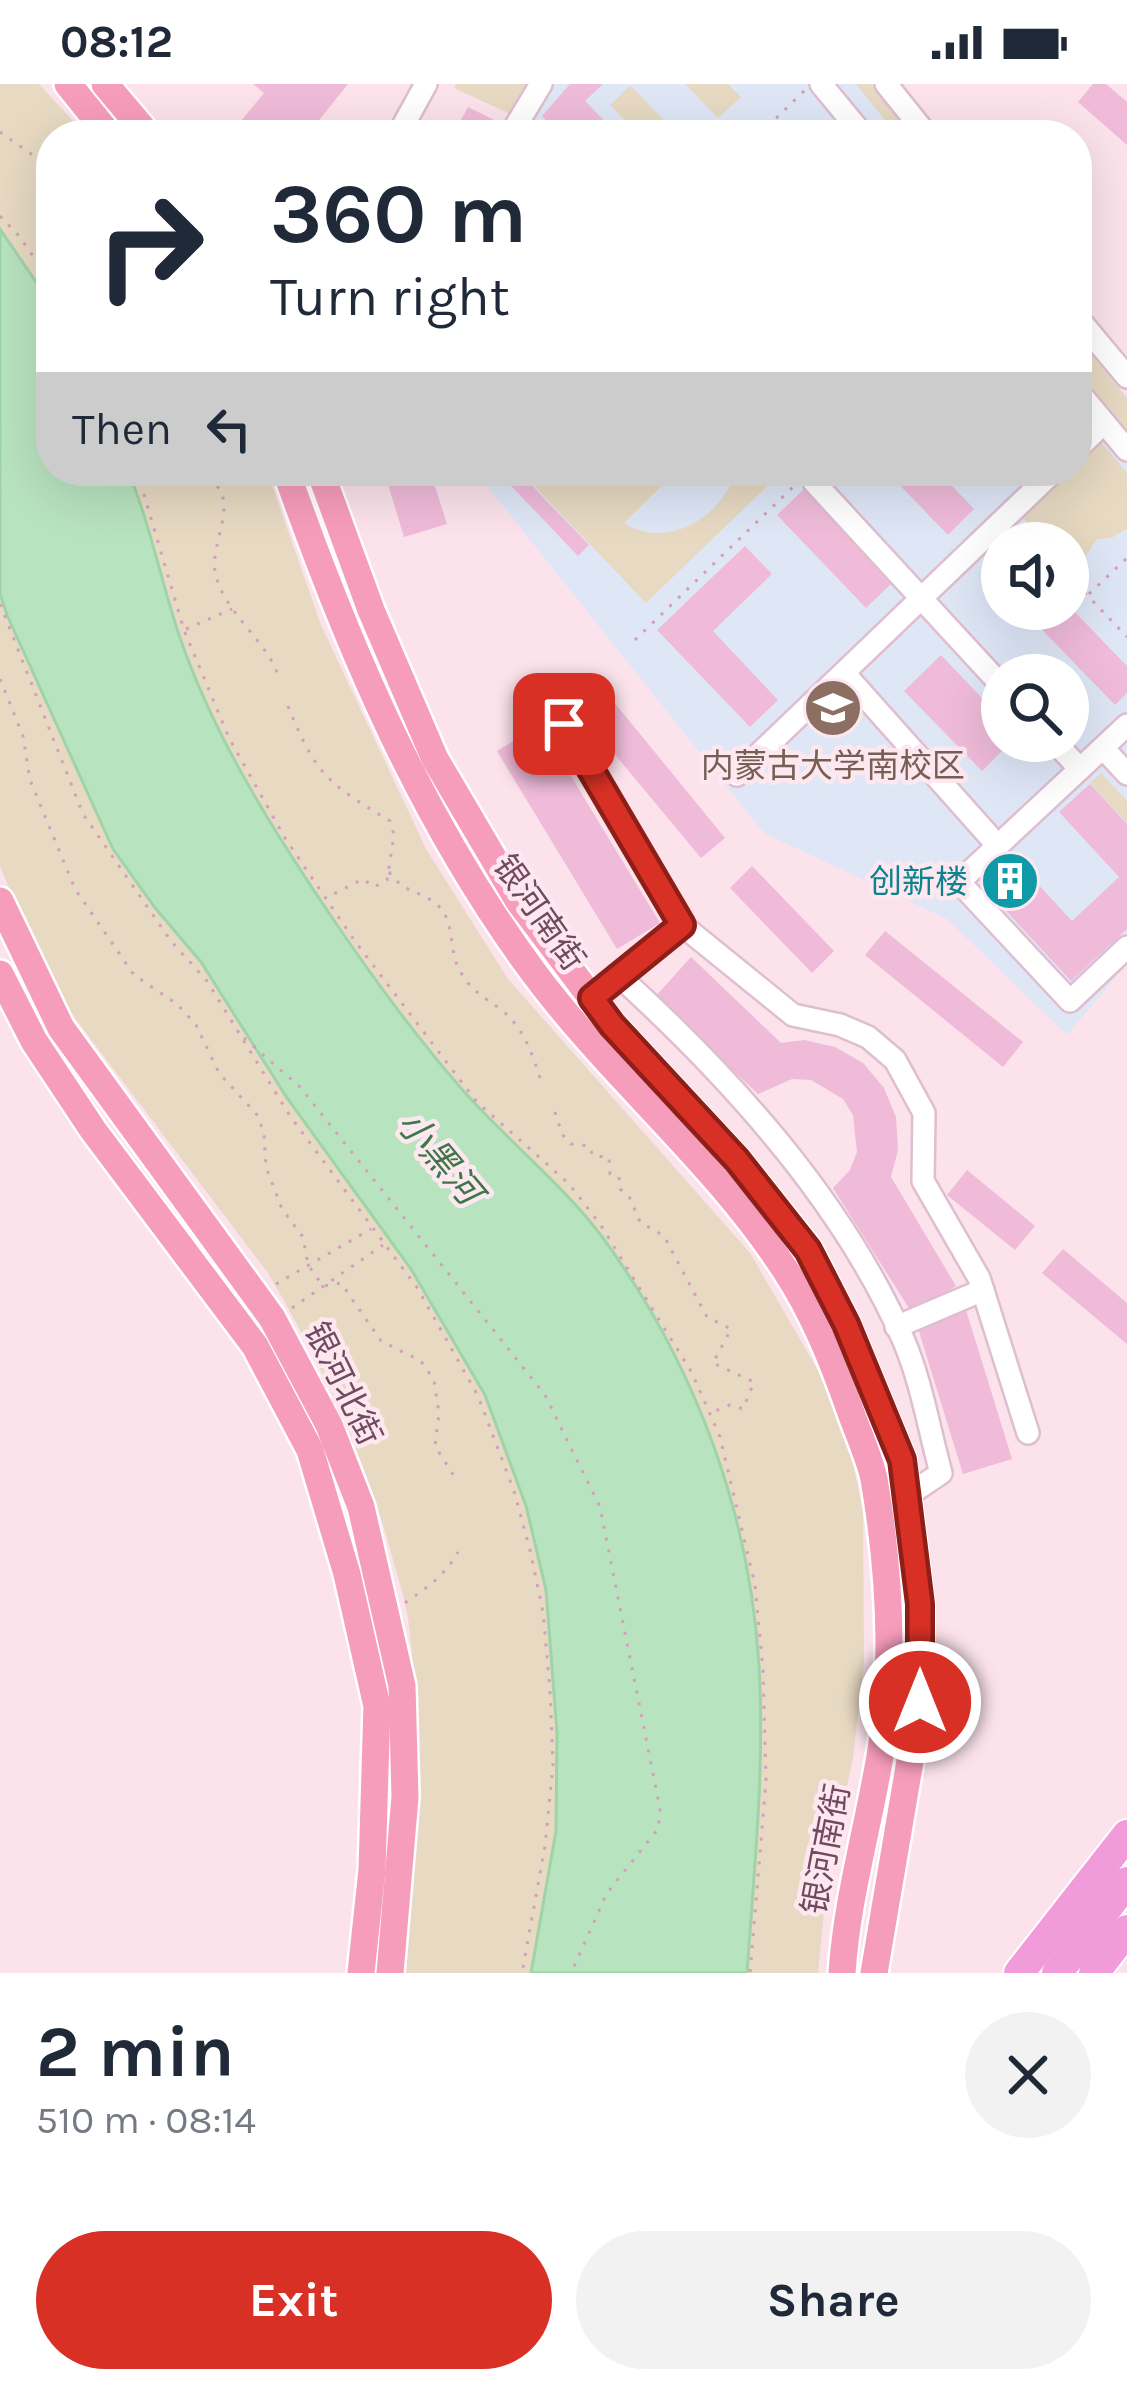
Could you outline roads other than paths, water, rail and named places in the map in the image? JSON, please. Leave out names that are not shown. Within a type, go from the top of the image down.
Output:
[{"type":"highway","points":[[1019,1973],[1127,1835]]},
{"type":"highway","points":[[1057,1973],[1127,1882]]},
{"type":"highway","points":[[1094,1973],[1127,1930]]},
{"type":"main road","points":[[68,84],[97,120]]},
{"type":"main road","points":[[105,84],[135,120]]},
{"type":"main road","name":"银河南街","points":[[291,486],[388,730],[458,857],[534,974],[718,1181],[786,1271],[831,1354],[873,1474],[888,1609],[888,1695],[881,1752],[851,1896],[842,1973]]},
{"type":"main road","name":"银河南街","points":[[325,486],[370,610],[435,759],[518,900],[612,1025],[737,1160],[808,1250],[846,1324],[902,1460],[920,1604],[920,1702],[874,1973]]},
{"type":"main road","name":"银河北街","points":[[0,901],[61,1028],[273,1321],[329,1425],[361,1507],[402,1686],[405,1797],[390,1973]]},
{"type":"main road","name":"银河北街","points":[[0,974],[34,1041],[93,1130],[255,1346],[310,1450],[347,1574],[377,1706],[373,1870],[361,1973]]},
{"type":"street","points":[[519,120],[541,84]]},
{"type":"street","points":[[821,84],[851,120]]},
{"type":"street","points":[[886,84],[915,120]]},
{"type":"street","points":[[404,120],[418,88]]},
{"type":"street","points":[[1092,334],[1127,377]]},
{"type":"street","points":[[1092,408],[1127,450]]},
{"type":"street","points":[[1092,435],[1104,423]]},
{"type":"street","points":[[818,486],[981,663]]},
{"type":"street","points":[[737,776],[1038,486]]},
{"type":"street","points":[[844,673],[998,846]]},
{"type":"street","points":[[564,724],[682,925],[793,1015],[840,1025],[868,1037],[896,1060],[925,1113],[923,1180],[983,1290],[1028,1433]]},
{"type":"street","points":[[1127,725],[959,882],[1070,1001],[1127,947]]},
{"type":"street","points":[[1103,748],[1127,773]]},
{"type":"street","points":[[1074,762],[1080,769]]},
{"type":"street","points":[[592,998],[682,925]]},
{"type":"street","points":[[619,976],[699,1056],[808,1180],[858,1256],[903,1340],[941,1473],[907,1496]]},
{"type":"street","points":[[896,1327],[983,1290]]},
{"type":"water","name":"小黑河","points":[[0,229],[36,282],[36,486],[134,486],[191,668],[271,824],[344,936],[420,1038],[477,1106],[603,1238],[690,1387],[730,1495],[744,1551],[759,1666],[758,1820],[747,1973],[531,1973],[556,1831],[557,1733],[546,1590],[526,1506],[485,1395],[411,1269],[287,1098],[201,962],[113,849],[0,594]]},
{"type":"place","name":"内蒙古大学南校区","points":[[833,708]]},
{"type":"place","name":"创新楼","points":[[1010,881]]}]
